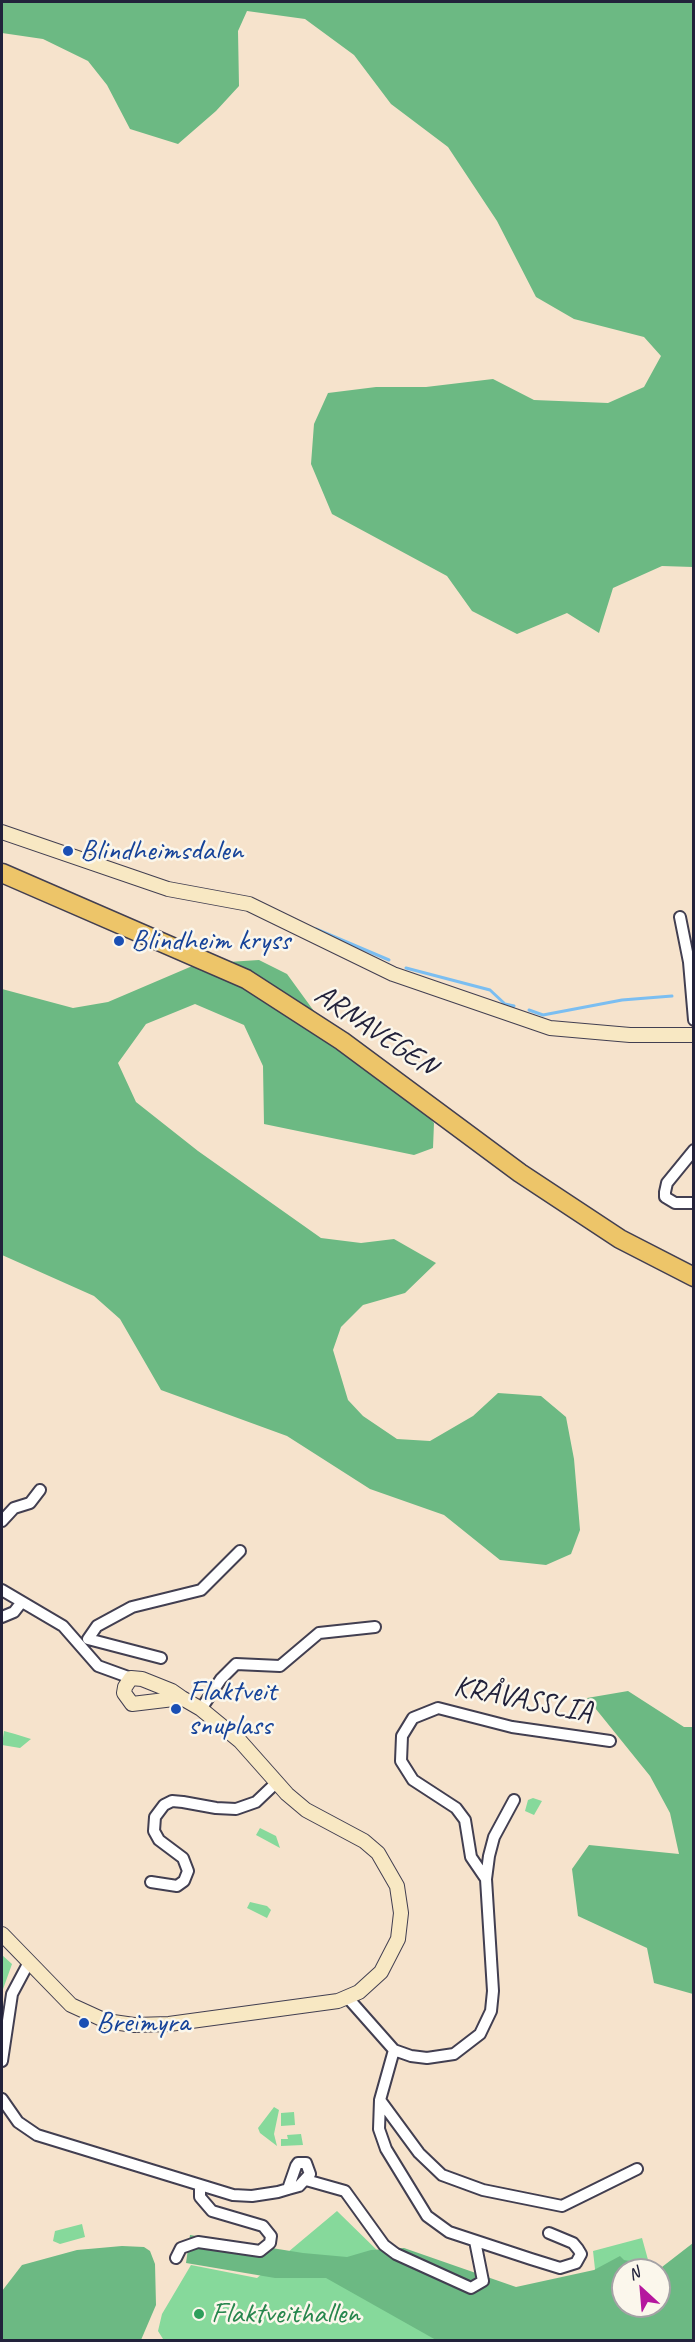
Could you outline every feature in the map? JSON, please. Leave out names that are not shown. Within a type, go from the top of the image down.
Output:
[{"type":"highway","name":"ARNAVEGEN","points":[[2,873],[246,979],[342,1041],[538,1185],[620,1239],[693,1277]]},
{"type":"main road","points":[[2,832],[168,889],[249,904],[393,974],[550,1028],[630,1035],[693,1035]]},
{"type":"main road","points":[[2,1934],[28,1964],[71,2006],[106,2021],[134,2025],[257,2013],[348,1998],[368,1984],[390,1958],[398,1939],[401,1913],[397,1886],[378,1853],[364,1840],[306,1810],[240,1741],[201,1709],[183,1698],[156,1684],[131,1678],[127,1682],[124,1693],[132,1704],[183,1698]]},
{"type":"street","points":[[680,917],[689,962],[693,1020]]},
{"type":"street","points":[[693,1150],[667,1183],[665,1192],[666,1197],[675,1203],[693,1203]]},
{"type":"street","points":[[2,1521],[15,1508],[30,1503],[40,1490]]},
{"type":"street","points":[[84,1642],[97,1626],[132,1606],[201,1590],[240,1551]]},
{"type":"street","points":[[2,1590],[63,1626],[84,1642],[161,1658]]},
{"type":"street","points":[[2,1617],[14,1612],[21,1603]]},
{"type":"street","points":[[201,1709],[221,1679],[236,1664],[280,1666],[320,1633],[375,1628]]},
{"type":"street","points":[[84,1642],[88,1658],[98,1666],[131,1678]]},
{"type":"street","name":"KRÅVASSLIA","points":[[486,1879],[471,1857],[465,1820],[456,1808],[413,1780],[401,1761],[402,1736],[413,1718],[430,1710],[447,1709],[512,1727],[610,1740]]},
{"type":"street","points":[[151,1882],[177,1886],[184,1881],[188,1871],[183,1858],[159,1840],[154,1830],[155,1817],[164,1805],[183,1802],[236,1809],[256,1802],[277,1782]]},
{"type":"street","name":"KRÅVASSLIA","points":[[394,2050],[427,2058],[454,2054],[480,2034],[487,2022],[493,1991],[486,1879],[494,1837],[514,1800]]},
{"type":"street","points":[[2,2061],[12,1994],[28,1964]]},
{"type":"street","points":[[348,1998],[394,2050],[380,2100],[379,2122],[382,2140],[420,2206],[436,2225],[475,2241],[560,2268],[576,2263],[581,2254],[573,2243],[549,2233]]},
{"type":"street","points":[[2,2099],[18,2122],[37,2135],[200,2187],[233,2195],[252,2196],[288,2189],[306,2180],[345,2191],[384,2245],[396,2254],[471,2288],[483,2281],[475,2241]]},
{"type":"street","points":[[380,2100],[420,2153],[442,2175],[483,2190],[562,2206],[637,2169]]},
{"type":"street","points":[[288,2189],[298,2163],[303,2162],[309,2167],[306,2180]]},
{"type":"street","points":[[176,2258],[182,2248],[198,2242],[260,2251],[270,2243],[271,2236],[263,2226],[212,2211],[200,2197],[200,2187]]},
{"type":"green space","points":[[2,2],[693,2],[693,567],[662,566],[613,588],[599,633],[567,613],[517,634],[472,611],[447,576],[332,514],[311,464],[314,424],[328,393],[376,387],[426,387],[493,379],[534,400],[608,403],[644,387],[661,356],[644,337],[574,319],[536,297],[497,221],[448,147],[391,104],[354,55],[305,19],[247,11],[238,31],[239,86],[216,111],[178,144],[130,129],[107,85],[88,61],[43,39],[2,33]]},
{"type":"green space","points":[[259,960],[287,974],[319,1018],[416,1101],[434,1123],[433,1148],[414,1155],[264,1124],[263,1066],[244,1025],[195,1004],[146,1024],[118,1063],[136,1102],[198,1151],[321,1238],[361,1243],[394,1239],[436,1263],[405,1293],[363,1305],[341,1327],[333,1350],[348,1400],[363,1416],[397,1439],[430,1441],[473,1416],[498,1393],[541,1396],[566,1417],[574,1459],[580,1530],[571,1554],[546,1565],[500,1560],[444,1515],[370,1489],[287,1436],[161,1390],[120,1319],[94,1296],[2,1255],[2,989],[73,1008],[108,1002],[197,964]]},
{"type":"green space","points":[[628,1691],[684,1727],[693,1727],[693,1994],[654,1983],[647,1948],[578,1916],[572,1869],[589,1845],[679,1854],[670,1813],[650,1776],[587,1698]]},
{"type":"green space","points":[[4,1731],[31,1739],[20,1748],[2,1745]]},
{"type":"green space","points":[[533,1798],[542,1801],[534,1815],[525,1811],[528,1800]]},
{"type":"green space","points":[[260,1828],[276,1836],[280,1848],[256,1835]]},
{"type":"green space","points":[[250,1902],[267,1906],[271,1910],[267,1918],[247,1908]]},
{"type":"green space","points":[[2,1955],[12,1964],[2,1992]]},
{"type":"green space","points":[[274,2107],[279,2110],[274,2134],[277,2146],[260,2133],[258,2128]]},
{"type":"green space","points":[[294,2112],[295,2125],[281,2126],[281,2113]]},
{"type":"green space","points":[[301,2134],[303,2145],[281,2146],[281,2139],[288,2139],[287,2135]]},
{"type":"green space","points":[[337,2211],[381,2254],[460,2340],[163,2339],[158,2331],[162,2314],[191,2265],[257,2278]]},
{"type":"green space","points":[[82,2224],[85,2237],[60,2244],[53,2241],[55,2231]]},
{"type":"green space","points":[[190,2235],[303,2253],[347,2257],[371,2250],[404,2248],[516,2287],[594,2270],[611,2261],[611,2318],[671,2318],[671,2260],[693,2243],[693,2340],[436,2340],[326,2278],[275,2278],[186,2263]]},
{"type":"green space","points":[[642,2238],[648,2258],[611,2258],[611,2274],[596,2278],[593,2251]]},
{"type":"green space","points":[[122,2246],[144,2247],[150,2251],[155,2264],[156,2305],[141,2340],[2,2340],[2,2291],[22,2265],[77,2250]]},
{"type":"waterway","points":[[316,929],[389,960]]},
{"type":"waterway","points":[[406,968],[490,990],[505,1004],[514,1006]]},
{"type":"waterway","points":[[529,1010],[543,1015],[622,1000],[672,996]]},
{"type":"place","name":"Blindheimsdalen","points":[[68,851]]},
{"type":"place","name":"Blindheim kryss","points":[[119,941]]},
{"type":"place","name":"Flaktveit snuplass","points":[[176,1709]]},
{"type":"place","name":"Breimyra","points":[[84,2023]]},
{"type":"place","name":"Flaktveithallen","points":[[199,2314]]}]
